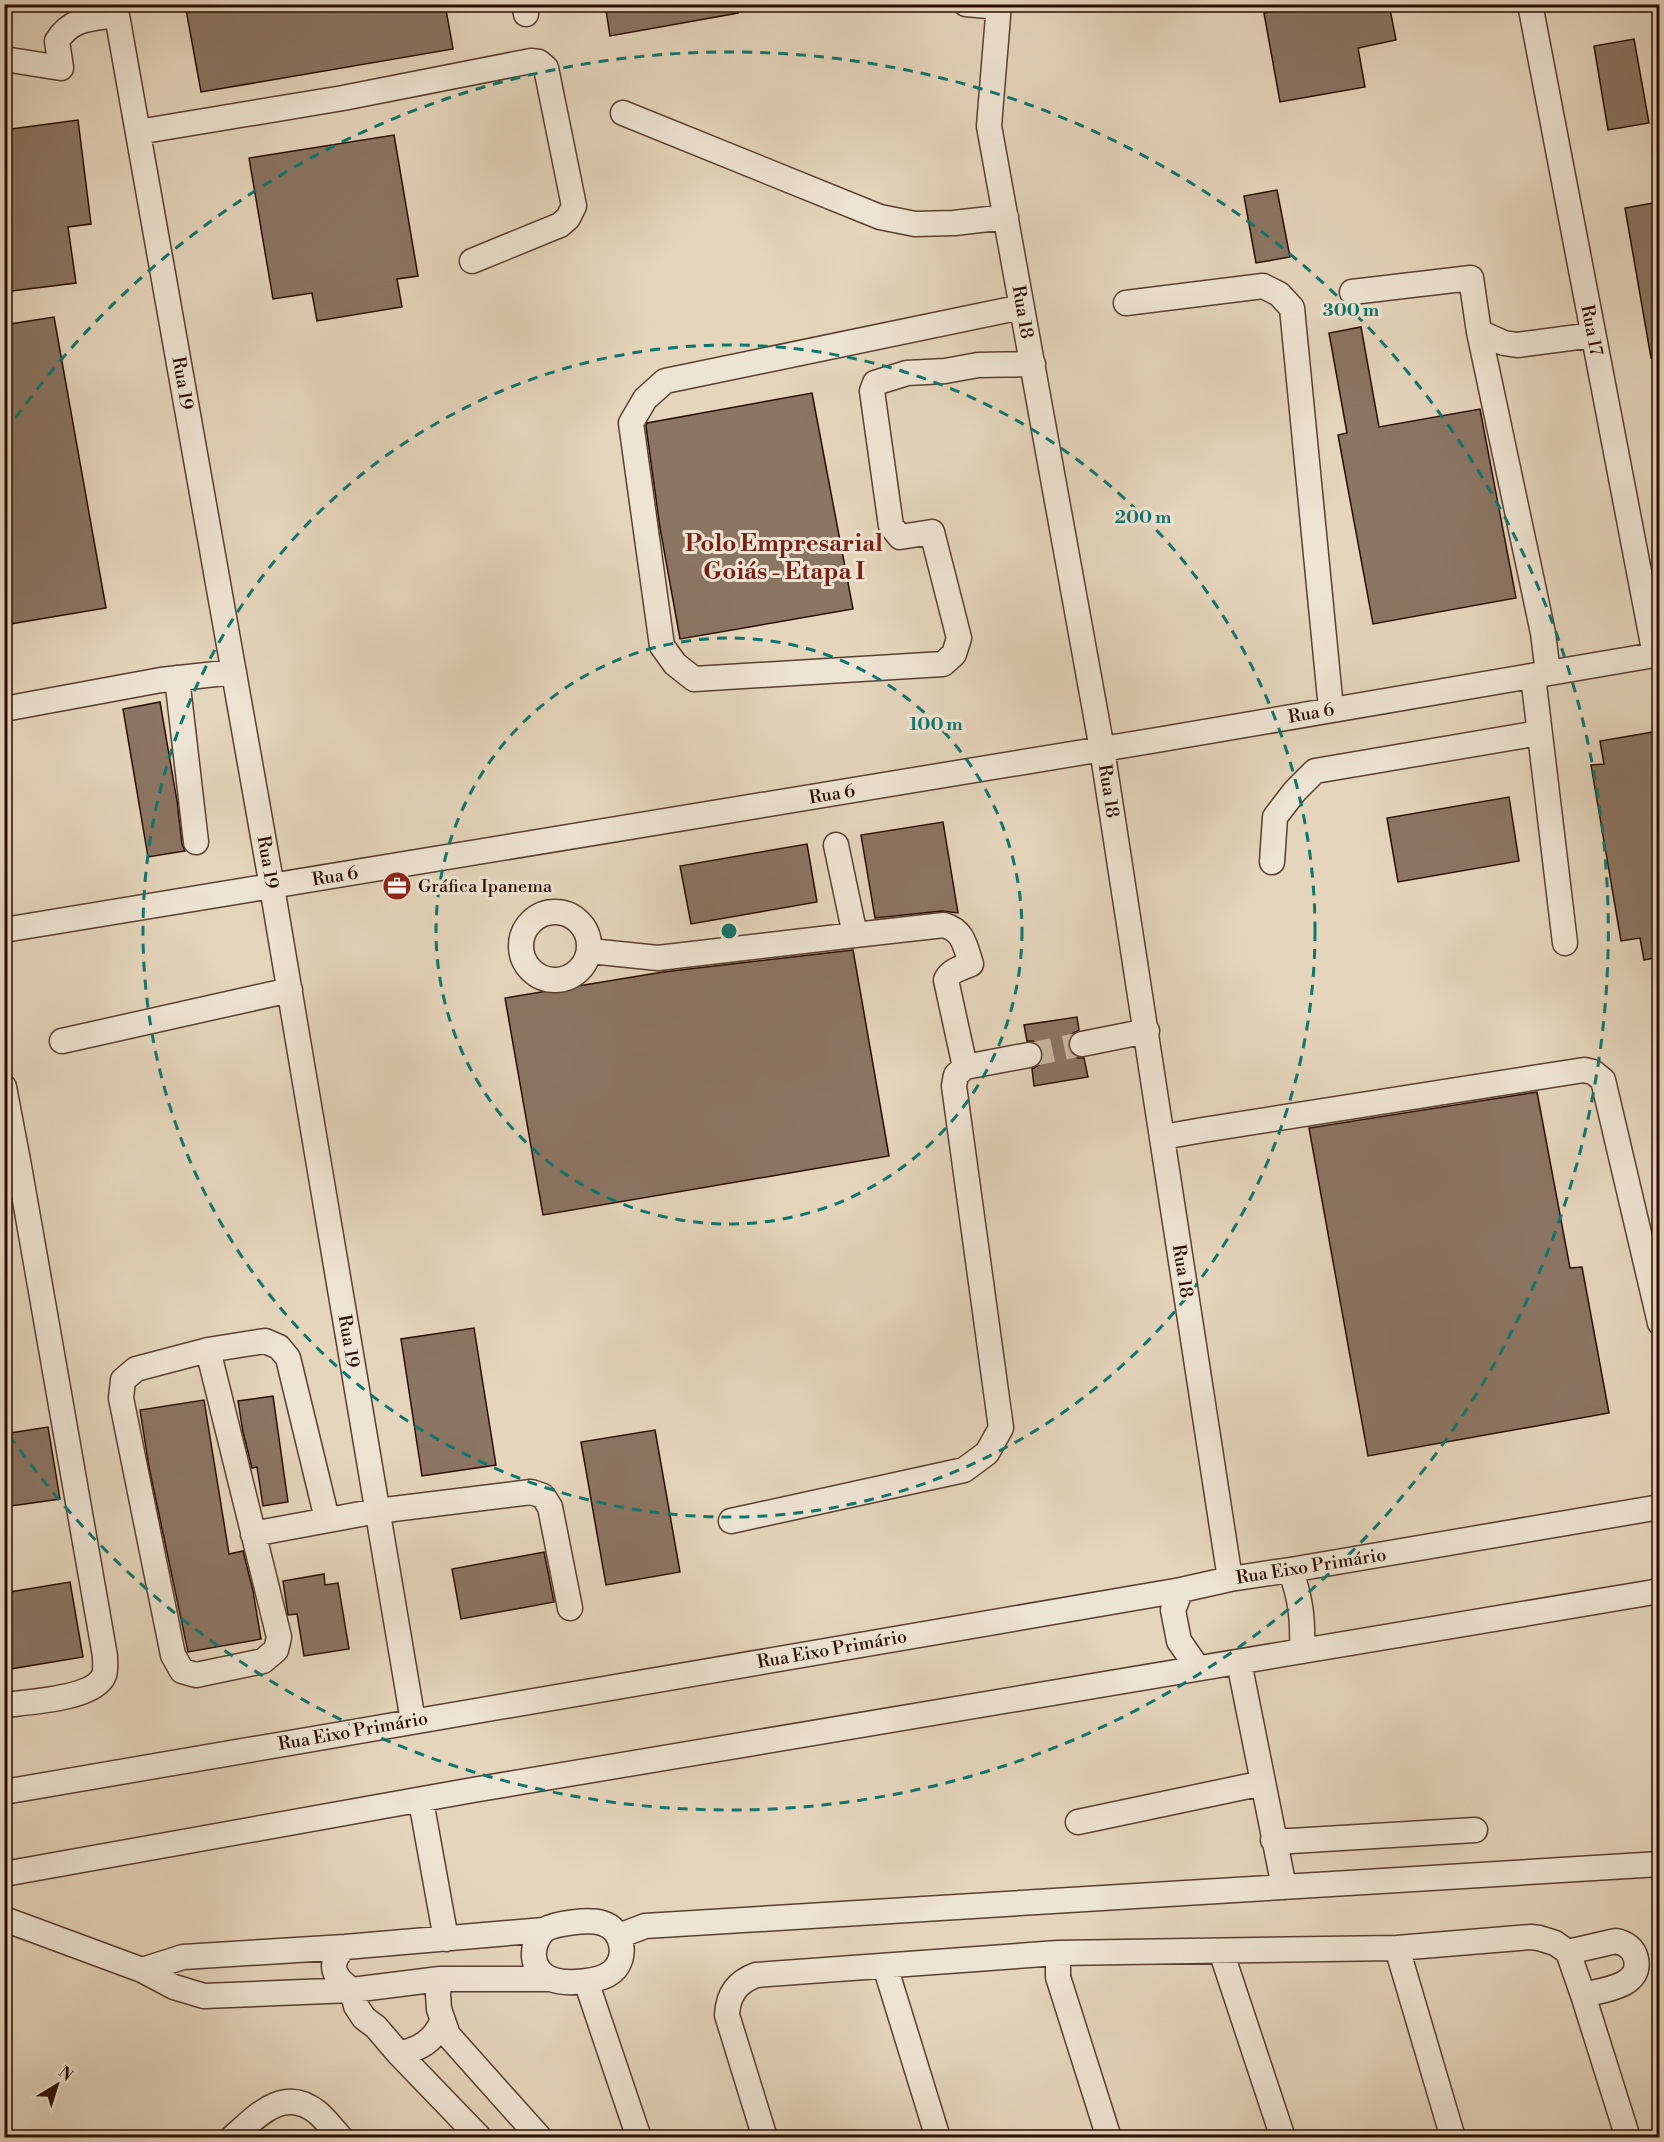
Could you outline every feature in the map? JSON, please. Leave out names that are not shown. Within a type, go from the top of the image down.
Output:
[{"type":"street","points":[[966,4],[999,6]]},
{"type":"street","name":"Rua 17","points":[[1530,4],[1657,655]]},
{"type":"street","name":"Rua 18","points":[[999,6],[989,126],[1102,749],[1230,1579]]},
{"type":"street","points":[[4,59],[61,68],[57,40],[63,31],[77,21],[116,10]]},
{"type":"street","name":"Rua 19","points":[[116,10],[290,990],[413,1720]]},
{"type":"street","points":[[138,132],[343,98],[531,61],[539,62],[546,68],[574,206],[568,218],[560,225],[472,261]]},
{"type":"street","points":[[623,113],[880,218],[915,224],[954,223],[1006,217]]},
{"type":"street","points":[[1352,292],[1471,278],[1479,332],[1543,633],[1539,733],[1565,944]]},
{"type":"street","points":[[1126,303],[1263,286],[1279,294],[1292,308],[1331,709]]},
{"type":"street","points":[[1022,307],[665,381],[645,399],[631,423],[662,646],[675,664],[694,679],[943,664],[954,654],[959,638],[932,532],[900,537],[891,526],[872,391],[875,383],[907,373],[945,371],[978,365],[1033,364]]},
{"type":"street","points":[[1479,332],[1504,344],[1517,345],[1593,335]]},
{"type":"street","name":"Rua 6","points":[[4,930],[1657,655]]},
{"type":"street","points":[[4,709],[177,678],[234,672]]},
{"type":"street","points":[[177,678],[196,842]]},
{"type":"street","points":[[1272,862],[1275,817],[1295,791],[1315,771],[1539,733]]},
{"type":"street","points":[[836,845],[855,934]]},
{"type":"street","points":[[590,951],[658,958],[855,934],[944,925],[954,928],[962,937],[971,964],[952,971],[946,980],[965,1067]]},
{"type":"street","points":[[62,1041],[290,990]]},
{"type":"street","points":[[1082,1044],[1146,1031]]},
{"type":"street","points":[[731,1521],[964,1470],[987,1453],[1001,1428],[954,1086],[956,1075],[965,1067],[1029,1055]]},
{"type":"street","points":[[1163,1137],[1584,1070],[1593,1072],[1604,1080],[1659,1323]]},
{"type":"street","points":[[4,1087],[12,1168],[105,1656],[104,1675],[94,1687],[78,1694],[4,1705]]},
{"type":"street","points":[[208,1350],[279,1637],[276,1650],[263,1661],[196,1675],[182,1671],[172,1655],[121,1398],[123,1380],[136,1369],[208,1350],[265,1341],[279,1347],[288,1358],[327,1519]]},
{"type":"street","points":[[253,1534],[377,1510],[531,1492],[543,1496],[550,1507],[570,1608]]},
{"type":"street","name":"Rua Eixo Primário","points":[[4,1792],[1181,1590],[1230,1579],[1659,1507]]},
{"type":"street","points":[[1290,1570],[1302,1608],[1302,1650]]},
{"type":"street","points":[[1181,1590],[1173,1610],[1179,1641],[1197,1667]]},
{"type":"street","points":[[4,1874],[1197,1667],[1239,1662],[1659,1591]]},
{"type":"street","points":[[1239,1662],[1284,1887]]},
{"type":"street","points":[[1078,1822],[1263,1783]]},
{"type":"street","points":[[421,1801],[446,1939]]},
{"type":"street","points":[[1274,1840],[1475,1830]]},
{"type":"street","points":[[619,1936],[645,1926],[1659,1864]]},
{"type":"street","points":[[4,1919],[142,1970],[174,1987],[204,1995],[352,1990],[440,1979],[551,1979],[586,1982],[612,1973],[618,1965],[622,1956],[619,1936],[613,1928],[595,1921],[552,1925],[544,1930],[537,1937],[533,1946],[533,1956],[536,1966],[551,1979]]},
{"type":"street","points":[[142,1970],[183,1957],[345,1947],[544,1930]]},
{"type":"street","points":[[765,2138],[729,2024],[728,2006],[735,1989],[748,1978],[756,1975],[1058,1953],[1397,1948],[1539,1938],[1555,1943],[1568,1952],[1628,2138]]},
{"type":"street","points":[[1568,1952],[1616,1941],[1630,1947],[1634,1953],[1637,1967],[1631,1979],[1620,1985],[1583,1995]]},
{"type":"street","points":[[345,1947],[334,1963],[335,1975],[342,1984],[352,1990],[356,2006],[364,2018],[376,2027],[480,2138]]},
{"type":"street","points":[[1397,1948],[1453,2138]]},
{"type":"street","points":[[1221,1951],[1283,2138]]},
{"type":"street","points":[[1058,1953],[1058,1977],[1109,2138]]},
{"type":"street","points":[[885,1966],[938,2138]]},
{"type":"street","points":[[440,1979],[438,1994],[442,2022],[448,2035],[540,2138]]},
{"type":"street","points":[[586,1982],[639,2138]]},
{"type":"street","points":[[399,2054],[418,2049],[427,2043],[442,2022]]},
{"type":"street","points":[[232,2138],[272,2105],[293,2102],[311,2108],[319,2114],[341,2138]]},
{"type":"building","points":[[185,4],[445,4],[453,49],[201,92]]},
{"type":"building","points":[[605,4],[738,4],[738,13],[610,36]]},
{"type":"building","points":[[1312,4],[1389,4],[1396,40],[1358,48],[1365,87],[1280,102],[1264,13]]},
{"type":"building","points":[[1634,39],[1649,123],[1608,130],[1594,46]]},
{"type":"building","points":[[78,120],[91,224],[68,227],[76,283],[4,292],[4,130]]},
{"type":"building","points":[[394,135],[418,276],[397,279],[402,307],[317,321],[312,293],[273,299],[249,158]]},
{"type":"building","points":[[1277,190],[1290,257],[1256,263],[1244,196]]},
{"type":"building","points":[[1659,202],[1659,357],[1651,358],[1625,208]]},
{"type":"building","points":[[54,317],[106,608],[4,625],[4,325]]},
{"type":"building","points":[[1361,327],[1379,427],[1480,409],[1516,598],[1373,624],[1338,435],[1347,433],[1329,333]]},
{"type":"building","points":[[812,393],[853,609],[680,639],[660,528],[647,423]]},
{"type":"building","points":[[160,702],[182,844],[185,851],[148,857],[123,709]]},
{"type":"building","points":[[1659,731],[1659,957],[1644,960],[1640,938],[1621,941],[1591,765],[1604,764],[1600,741]]},
{"type":"building","points":[[1509,797],[1519,861],[1398,882],[1387,818]]},
{"type":"building","points":[[943,822],[958,913],[942,911],[875,918],[861,835]]},
{"type":"building","points":[[807,844],[817,902],[691,924],[680,866]]},
{"type":"building","points":[[853,950],[889,1156],[543,1215],[505,998],[663,972]]},
{"type":"building","points":[[1077,1017],[1079,1030],[1072,1034],[1068,1046],[1072,1054],[1078,1058],[1084,1058],[1088,1077],[1034,1086],[1032,1069],[1039,1065],[1043,1053],[1039,1045],[1033,1041],[1027,1041],[1024,1025]]},
{"type":"building","points":[[1537,1092],[1570,1268],[1582,1267],[1609,1413],[1368,1456],[1309,1128]]},
{"type":"building","points":[[474,1328],[496,1465],[422,1476],[401,1339]]},
{"type":"building","points":[[273,1396],[288,1502],[263,1506],[257,1467],[252,1468],[238,1401]]},
{"type":"building","points":[[204,1400],[229,1554],[243,1551],[261,1639],[188,1652],[149,1467],[140,1410]]},
{"type":"building","points":[[48,1427],[60,1499],[4,1507],[4,1434]]},
{"type":"building","points":[[655,1430],[680,1572],[606,1585],[581,1442]]},
{"type":"building","points":[[544,1552],[554,1602],[461,1619],[452,1569]]},
{"type":"building","points":[[324,1574],[325,1585],[338,1583],[349,1649],[304,1656],[297,1614],[288,1615],[283,1581]]},
{"type":"building","points":[[70,1582],[83,1657],[4,1670],[4,1593]]},
{"type":"tunnel","points":[[1029,1055],[1082,1044]]},
{"type":"place","name":"Gráfica Ipanema","points":[[397,886]]},
{"type":"district","name":"Polo Empresarial Goiás - Etapa I","points":[[784,557]]}]
